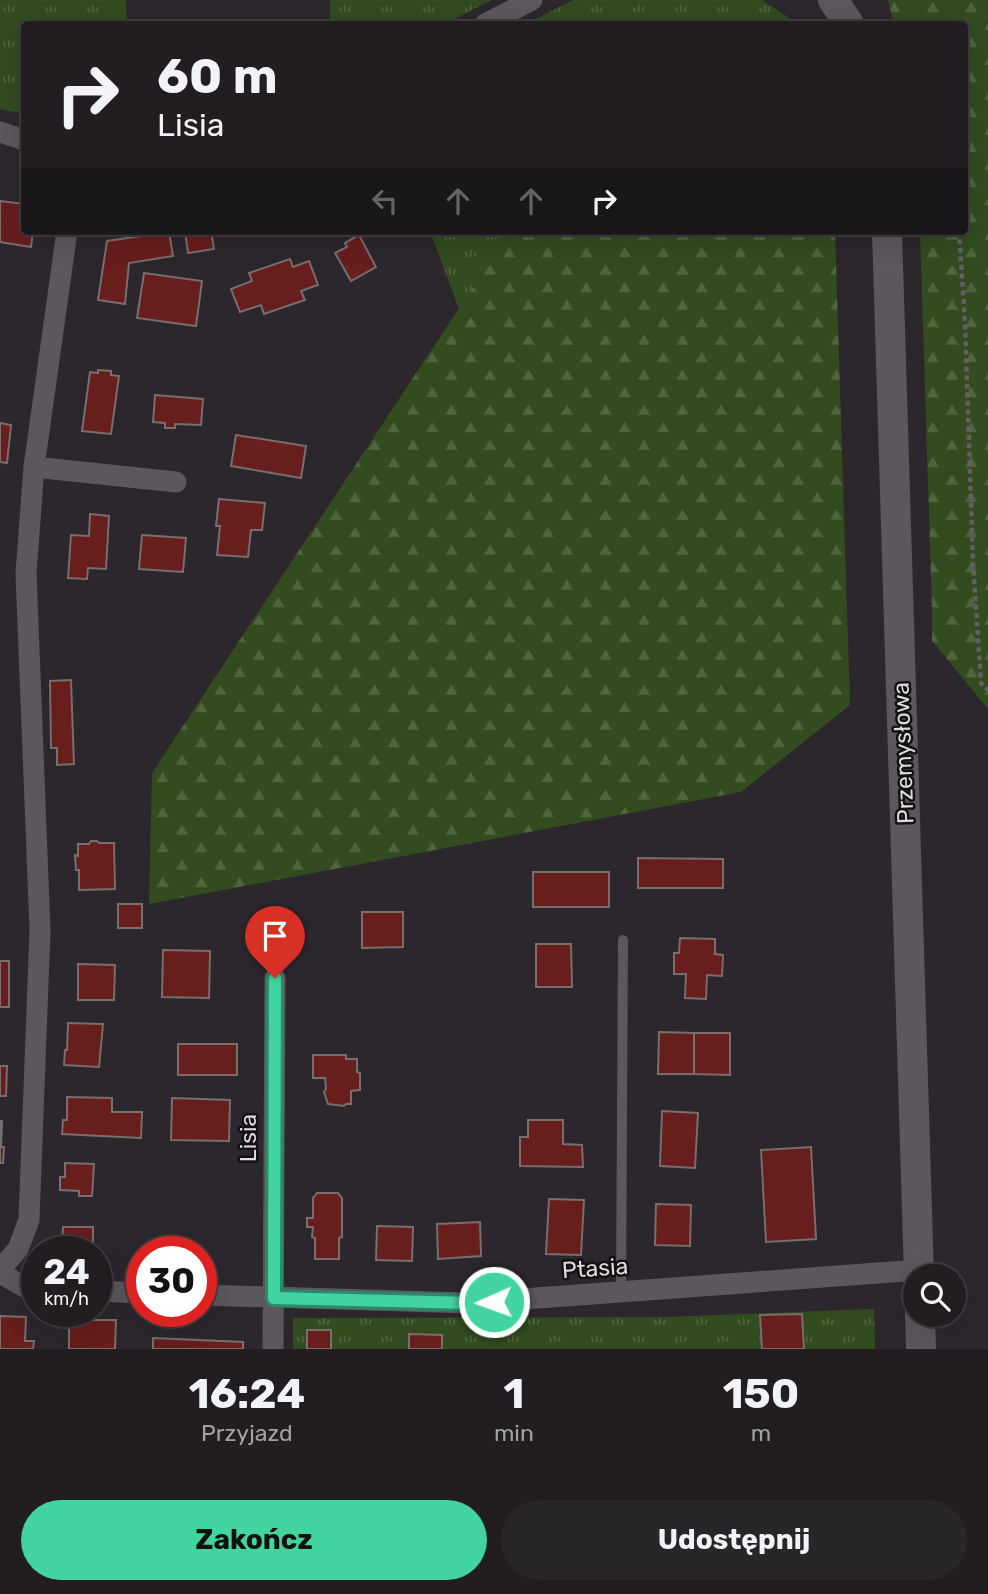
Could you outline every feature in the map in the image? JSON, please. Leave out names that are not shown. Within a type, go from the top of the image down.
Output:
[{"type":"street","points":[[491,21],[531,0]]},
{"type":"street","points":[[833,0],[849,21]]},
{"type":"street","points":[[849,0],[851,21]]},
{"type":"street","points":[[0,132],[21,139]]},
{"type":"street","points":[[21,1284],[0,1272],[18,1249],[29,1220],[40,930],[26,573],[34,467],[66,235]]},
{"type":"street","name":"Przemysłowa","points":[[887,235],[919,1264]]},
{"type":"street","points":[[34,467],[176,482]]},
{"type":"street","name":"Lisia","points":[[273,1349],[275,978]]},
{"type":"street","name":"Ptasia","points":[[274,1298],[469,1303],[903,1274]]},
{"type":"street","points":[[217,1296],[274,1298]]},
{"type":"street","points":[[920,1327],[921,1349]]},
{"type":"lane","points":[[621,1293],[623,940]]},
{"type":"path","points":[[959,235],[973,563],[981,683],[988,690]]},
{"type":"green space","points":[[0,0],[126,0],[127,21],[21,21],[21,113],[0,109]]},
{"type":"green space","points":[[330,0],[491,0],[451,21],[330,21]]},
{"type":"green space","points":[[573,0],[762,0],[790,21],[532,21]]},
{"type":"green space","points":[[888,0],[988,0],[988,709],[932,641],[920,235],[968,235],[968,21],[893,21]]},
{"type":"green space","points":[[431,235],[507,235],[459,309]]},
{"type":"green space","points":[[507,235],[835,235],[850,705],[741,792],[149,904],[152,773]]},
{"type":"green space","points":[[874,1309],[875,1349],[293,1349],[293,1318],[665,1317]]},
{"type":"building","points":[[0,201],[21,204],[21,235],[32,235],[31,247],[0,242]]},
{"type":"building","points":[[170,235],[173,256],[129,263],[125,304],[98,300],[107,241]]},
{"type":"building","points":[[186,235],[212,235],[214,249],[188,253]]},
{"type":"building","points":[[359,235],[376,267],[351,281],[335,253],[347,247],[345,243]]},
{"type":"building","points":[[290,259],[293,267],[309,261],[318,285],[301,291],[305,300],[264,314],[261,305],[240,312],[231,289],[252,281],[249,273]]},
{"type":"building","points":[[144,273],[202,281],[196,326],[137,318]]},
{"type":"building","points":[[98,370],[111,371],[111,375],[119,376],[111,434],[82,431],[90,372],[98,373]]},
{"type":"building","points":[[155,395],[203,399],[201,425],[175,424],[175,428],[165,428],[165,423],[153,422]]},
{"type":"building","points":[[0,423],[11,425],[7,463],[0,462]]},
{"type":"building","points":[[236,435],[306,446],[301,478],[231,466]]},
{"type":"building","points":[[219,499],[265,503],[262,530],[251,530],[248,557],[217,555]]},
{"type":"building","points":[[90,514],[109,516],[106,569],[88,568],[87,579],[68,578],[71,535],[89,536]]},
{"type":"building","points":[[142,535],[186,538],[183,572],[139,569]]},
{"type":"building","points":[[71,680],[74,764],[57,765],[57,748],[51,748],[50,681]]},
{"type":"building","points":[[91,841],[114,843],[115,889],[79,890],[79,870],[76,870],[75,855],[78,856],[78,844],[89,844]]},
{"type":"building","points":[[638,858],[723,859],[723,888],[638,888]]},
{"type":"building","points":[[533,872],[609,872],[609,907],[533,907]]},
{"type":"building","points":[[118,904],[142,904],[142,928],[118,928]]},
{"type":"building","points":[[362,912],[403,912],[403,947],[362,948]]},
{"type":"building","points":[[252,927],[270,927],[270,950],[252,950]]},
{"type":"building","points":[[680,938],[715,939],[715,954],[723,955],[722,976],[707,975],[706,999],[685,998],[686,974],[674,974],[674,953],[679,953]]},
{"type":"building","points":[[536,944],[571,944],[572,987],[536,987]]},
{"type":"building","points":[[163,950],[210,951],[209,998],[162,997]]},
{"type":"building","points":[[0,961],[9,961],[9,1007],[0,1007]]},
{"type":"building","points":[[78,964],[115,965],[114,1000],[78,1000]]},
{"type":"building","points":[[68,1023],[103,1024],[99,1067],[64,1065]]},
{"type":"building","points":[[659,1032],[694,1033],[694,1074],[658,1074]]},
{"type":"building","points":[[694,1033],[730,1033],[730,1075],[694,1074]]},
{"type":"building","points":[[178,1044],[237,1044],[237,1075],[178,1075]]},
{"type":"building","points":[[313,1055],[346,1055],[346,1059],[357,1059],[360,1090],[351,1091],[351,1104],[328,1104],[324,1092],[325,1078],[313,1078]]},
{"type":"building","points":[[0,1066],[7,1066],[6,1096],[0,1096]]},
{"type":"building","points":[[67,1097],[112,1098],[112,1112],[142,1112],[141,1138],[62,1134],[63,1120],[67,1120]]},
{"type":"building","points":[[172,1098],[230,1100],[229,1141],[171,1140]]},
{"type":"building","points":[[662,1111],[698,1113],[695,1168],[660,1166]]},
{"type":"building","points":[[528,1120],[563,1120],[563,1144],[582,1145],[583,1167],[520,1166],[520,1137],[528,1137]]},
{"type":"building","points":[[0,1121],[1,1147],[4,1147],[3,1163],[0,1163]]},
{"type":"building","points":[[811,1147],[816,1239],[766,1242],[761,1150]]},
{"type":"building","points":[[65,1163],[94,1164],[92,1196],[79,1196],[79,1191],[60,1190],[60,1177],[65,1177]]},
{"type":"building","points":[[317,1193],[338,1193],[342,1198],[339,1259],[315,1259],[313,1227],[307,1227],[307,1218],[313,1218],[313,1198]]},
{"type":"building","points":[[549,1199],[584,1200],[581,1255],[546,1254]]},
{"type":"building","points":[[656,1204],[691,1205],[690,1246],[655,1245]]},
{"type":"building","points":[[480,1222],[481,1256],[438,1259],[437,1224]]},
{"type":"building","points":[[377,1226],[413,1227],[412,1261],[376,1260]]},
{"type":"building","points":[[63,1227],[93,1227],[93,1236],[63,1236]]},
{"type":"building","points":[[802,1314],[804,1349],[762,1349],[760,1315]]},
{"type":"building","points":[[0,1316],[21,1317],[21,1327],[26,1327],[25,1341],[34,1341],[33,1349],[0,1349]]},
{"type":"building","points":[[112,1320],[116,1320],[115,1349],[69,1349],[69,1327],[112,1327]]},
{"type":"building","points":[[307,1330],[331,1330],[331,1349],[307,1349]]},
{"type":"building","points":[[409,1334],[442,1335],[442,1349],[409,1349]]},
{"type":"building","points":[[153,1338],[243,1342],[243,1349],[153,1349]]},
{"type":"route","points":[[275,978],[274,1298],[494,1302]]}]
